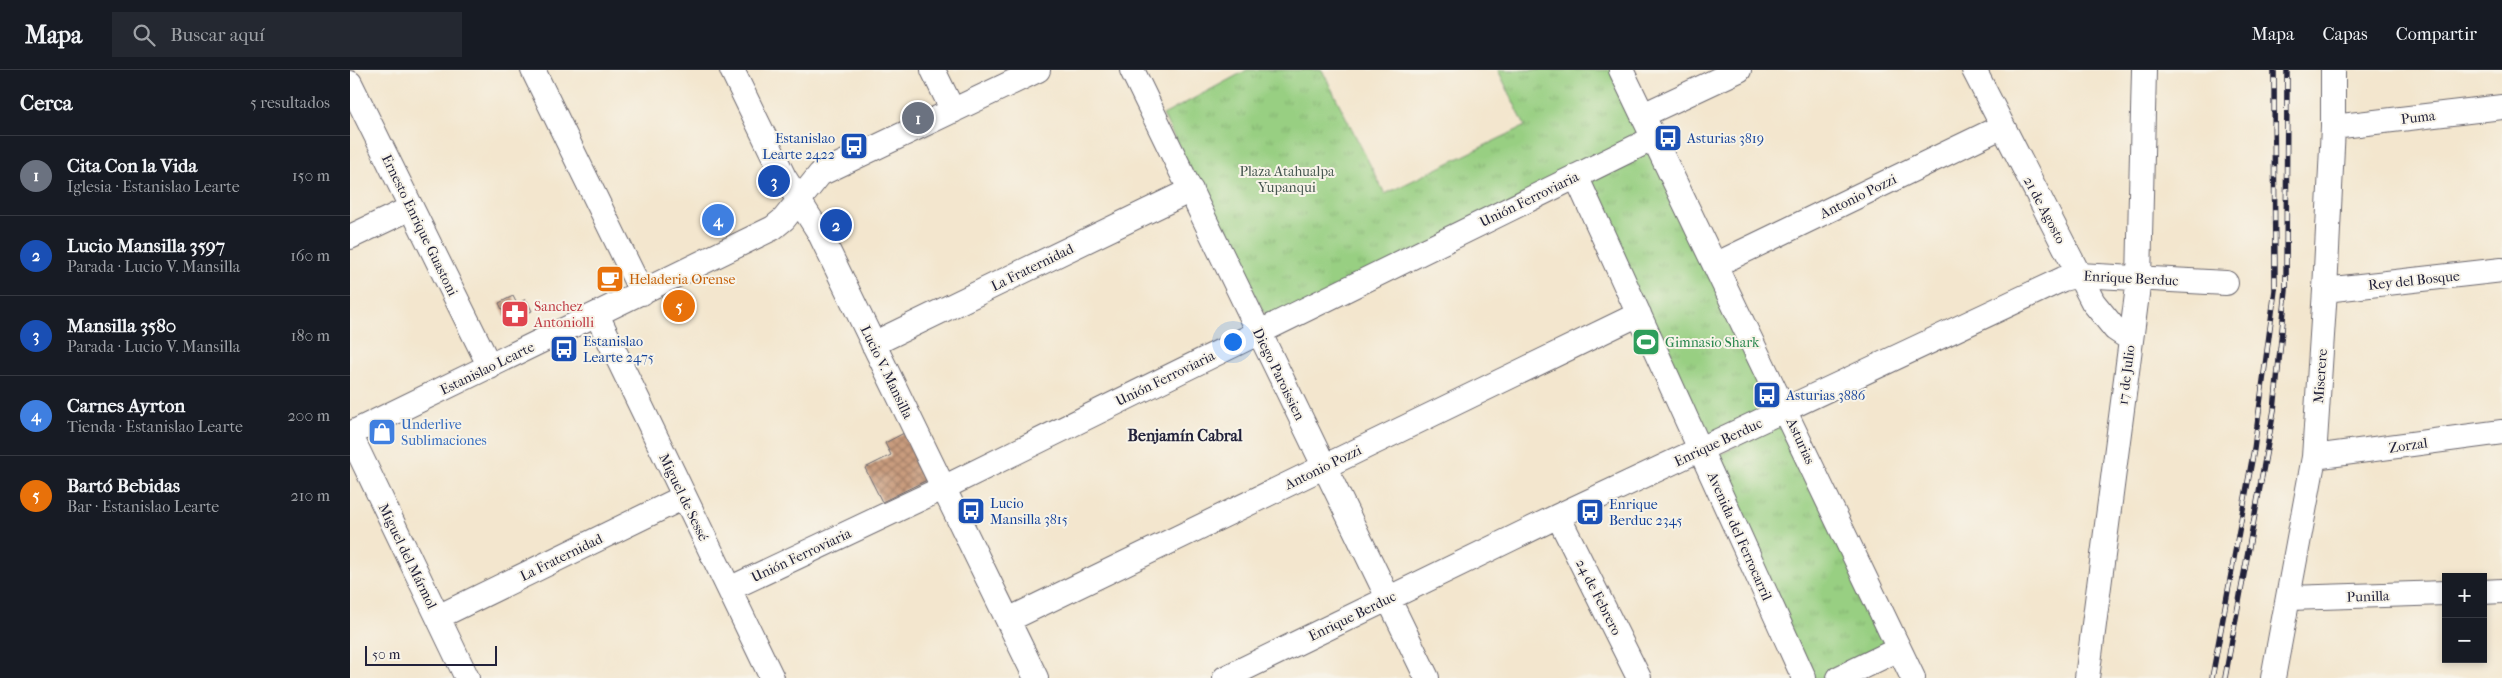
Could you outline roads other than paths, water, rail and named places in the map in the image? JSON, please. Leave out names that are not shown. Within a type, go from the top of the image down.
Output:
[{"type":"street","points":[[532,70],[642,293]]},
{"type":"street","name":"Lucio V. Mansilla","points":[[732,70],[784,177],[819,232],[1036,678]]},
{"type":"street","points":[[933,70],[953,111]]},
{"type":"street","name":"Estanislao Learte","points":[[350,434],[773,228],[784,219],[820,174],[1038,70]]},
{"type":"street","name":"Diego Paroissien","points":[[1132,70],[1426,678]]},
{"type":"street","name":"Asturias","points":[[1621,70],[1786,410],[1913,678]]},
{"type":"street","points":[[1643,115],[1739,70]]},
{"type":"street","name":"21 de Agosto","points":[[1974,70],[2001,126],[2093,302],[2115,329],[2130,340]]},
{"type":"street","name":"17 de Julio","points":[[2087,678],[2139,279],[2144,70]]},
{"type":"street","name":"Miserere","points":[[2273,678],[2290,598],[2314,457],[2326,290],[2333,127],[2333,70]]},
{"type":"street","name":"Ernesto Enrique Guastoni","points":[[350,83],[490,367]]},
{"type":"street","name":"Puma","points":[[2333,127],[2502,107]]},
{"type":"street","name":"Antonio Pozzi","points":[[1715,265],[2001,126]]},
{"type":"street","name":"Unión Ferroviaria","points":[[729,589],[943,488],[1654,138]]},
{"type":"street","name":"Avenida del Ferrocarril","points":[[1576,176],[1804,678]]},
{"type":"street","name":"La Fraternidad","points":[[873,344],[1190,190]]},
{"type":"street","points":[[350,238],[412,208]]},
{"type":"street","name":"Rey del Bosque","points":[[2326,290],[2502,270]]},
{"type":"street","name":"Enrique Berduc","points":[[1235,676],[1558,516],[1701,451],[2063,279],[2079,275],[2226,283]]},
{"type":"street","name":"Antonio Pozzi","points":[[1008,620],[1639,314]]},
{"type":"street","name":"Miguel de Sessé","points":[[597,315],[729,589],[766,676]]},
{"type":"street","name":"Zorzal","points":[[2314,457],[2502,432]]},
{"type":"street","name":"Miguel del Mármol","points":[[350,434],[467,678]]},
{"type":"street","name":"La Fraternidad","points":[[438,617],[684,497]]},
{"type":"street","name":"24 de Febrero","points":[[1558,516],[1639,678]]},
{"type":"street","points":[[2487,592],[2502,592]]},
{"type":"street","name":"Punilla","points":[[2290,598],[2442,593]]},
{"type":"street","points":[[1839,678],[1899,649]]},
{"type":"railway","points":[[2212,678],[2254,449],[2275,290],[2274,70]]},
{"type":"railway","points":[[2225,678],[2274,410],[2286,290],[2287,70]]},
{"type":"place","name":"Cita Con la Vida","points":[[918,118]]},
{"type":"place","name":"Asturias 3819","points":[[1668,138]]},
{"type":"place","name":"Estanislao Learte 2422","points":[[854,146]]},
{"type":"place","name":"Mansilla 3580","points":[[774,181]]},
{"type":"place","name":"Carnes Ayrton","points":[[718,220]]},
{"type":"place","name":"Lucio Mansilla 3597","points":[[836,225]]},
{"type":"place","name":"Heladeria Orense","points":[[610,279]]},
{"type":"place","name":"Bartó Bebidas","points":[[679,306]]},
{"type":"place","name":"Sanchez Antoniolli","points":[[515,314]]},
{"type":"place","name":"Gimnasio Shark","points":[[1646,342]]},
{"type":"place","name":"Estanislao Learte 2475","points":[[564,349]]},
{"type":"place","name":"Asturias 3886","points":[[1767,395]]},
{"type":"place","name":"Underlive Sublimaciones","points":[[382,432]]},
{"type":"place","name":"Lucio Mansilla 3815","points":[[971,511]]},
{"type":"place","name":"Enrique Berduc 2345","points":[[1590,512]]},
{"type":"district","name":"Benjamín Cabral","points":[[1185,435]]},
{"type":"park label","name":"Plaza Atahualpa Yupanqui","points":[[1287,179]]}]
